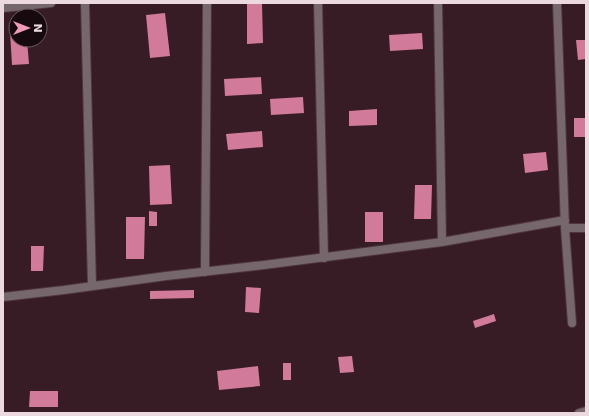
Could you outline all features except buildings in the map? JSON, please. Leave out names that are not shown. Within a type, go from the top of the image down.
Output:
[{"type":"street","points":[[3,8],[51,3]]},
{"type":"street","points":[[85,3],[92,286]]},
{"type":"street","points":[[205,272],[207,3]]},
{"type":"street","points":[[318,3],[324,258]]},
{"type":"street","points":[[438,3],[442,242]]},
{"type":"street","points":[[557,3],[565,224],[572,323]]},
{"type":"street","points":[[3,297],[324,258],[565,224],[586,228]]},
{"type":"street","points":[[579,413],[586,410]]}]
